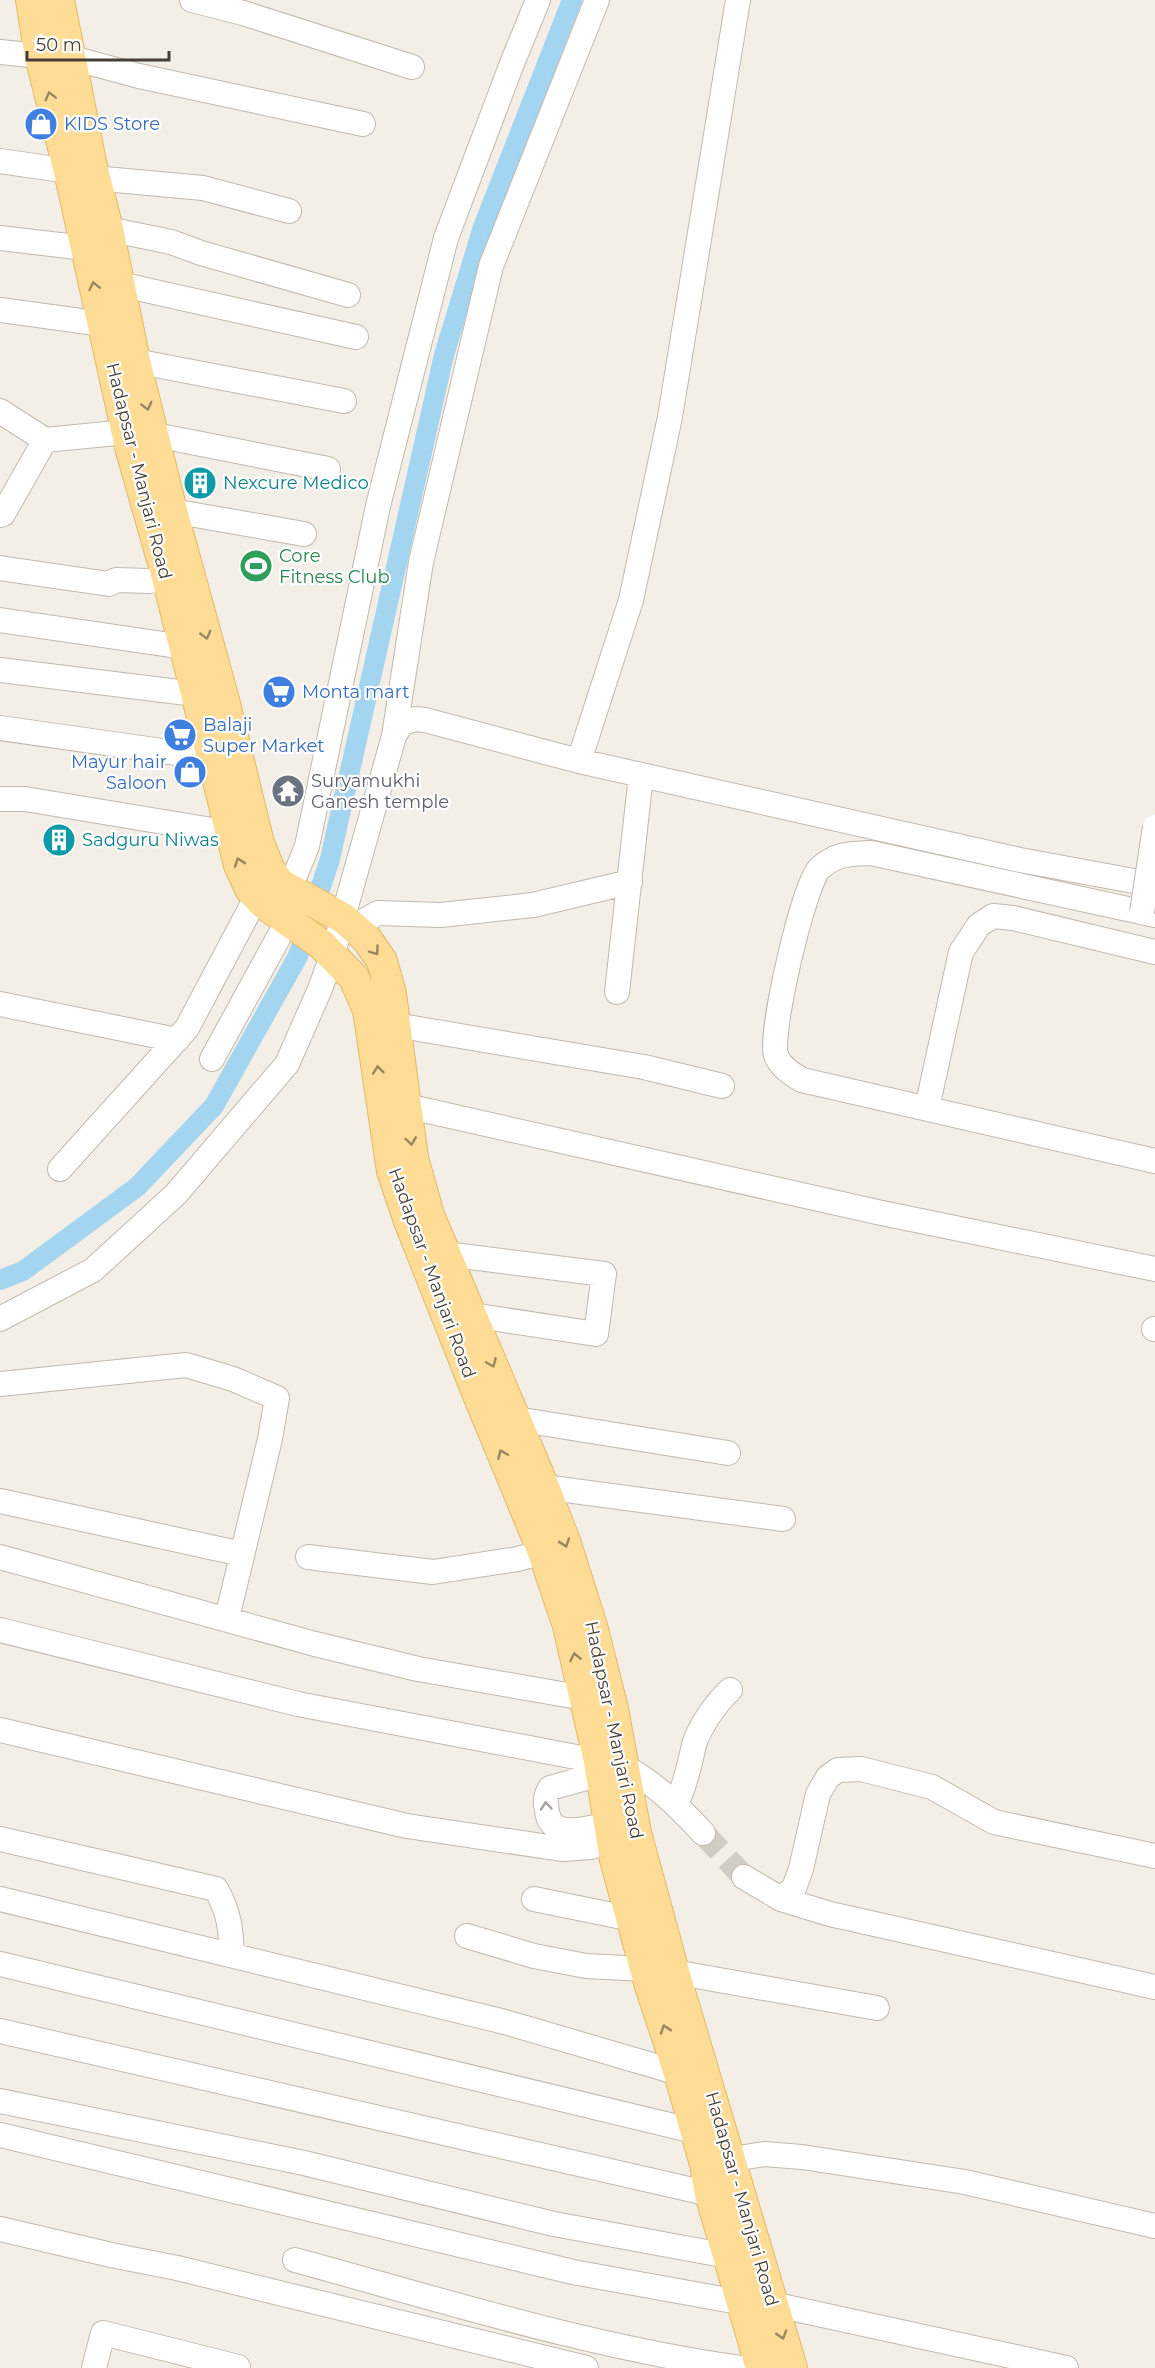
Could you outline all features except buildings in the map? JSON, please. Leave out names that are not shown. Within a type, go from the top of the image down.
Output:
[{"type":"main road","name":"Hadapsar - Manjari Road","points":[[31,0],[40,56],[108,229],[135,361],[137,435],[172,511],[181,585],[184,648],[239,865],[250,889],[264,904],[327,950],[354,978],[368,1010],[376,1049],[413,1158],[429,1215],[472,1315],[502,1418]]},
{"type":"main road","name":"Hadapsar - Manjari Road","points":[[59,0],[72,58],[85,170],[85,248],[103,324],[259,843],[269,868],[280,884],[343,919],[366,938],[382,961],[391,994],[395,1025],[392,1171],[409,1221],[502,1418],[531,1489],[566,1544],[592,1626],[613,1709],[608,1767]]},
{"type":"main road","name":"Hadapsar - Manjari Road","points":[[531,1489],[543,1552],[568,1626],[584,1698],[608,1767],[632,1919],[660,1970],[679,2073],[694,2131],[718,2161]]},
{"type":"main road","name":"Hadapsar - Manjari Road","points":[[619,1832],[718,2161],[758,2303],[761,2368]]},
{"type":"main road","name":"Hadapsar - Manjari Road","points":[[718,2161],[710,2194],[728,2256],[758,2303],[792,2368]]},
{"type":"street","points":[[192,0],[243,13],[412,67]]},
{"type":"street","points":[[297,892],[378,506],[446,238],[538,0]]},
{"type":"street","points":[[0,1319],[93,1270],[176,1194],[287,1064],[320,989],[327,950],[343,919],[394,736],[421,562],[491,266],[597,0]]},
{"type":"street","points":[[579,761],[631,600],[670,417],[738,0]]},
{"type":"street","points":[[0,52],[40,56]]},
{"type":"street","points":[[72,58],[140,76],[363,124]]},
{"type":"street","points":[[0,161],[85,170],[203,189],[289,211]]},
{"type":"street","points":[[108,229],[171,242],[201,253],[348,295]]},
{"type":"street","points":[[0,238],[85,248]]},
{"type":"street","points":[[119,284],[356,337]]},
{"type":"street","points":[[0,310],[103,324]]},
{"type":"street","points":[[135,361],[344,401]]},
{"type":"street","points":[[0,411],[45,440],[137,435],[328,469]]},
{"type":"street","points":[[0,515],[3,514],[45,440]]},
{"type":"street","points":[[172,511],[304,534]]},
{"type":"street","points":[[0,568],[110,584],[114,590],[128,592],[181,585]]},
{"type":"street","points":[[0,620],[184,648]]},
{"type":"street","points":[[0,670],[195,694]]},
{"type":"street","points":[[394,736],[402,723],[415,719],[425,720],[579,761],[1020,860],[1155,885]]},
{"type":"street","points":[[0,728],[211,758]]},
{"type":"street","points":[[617,992],[641,775]]},
{"type":"street","points":[[0,799],[25,799],[230,832]]},
{"type":"street","points":[[1155,827],[1149,913],[871,853],[838,855],[818,870],[801,912],[775,1033],[776,1055],[787,1071],[802,1080],[1155,1161]]},
{"type":"street","points":[[343,919],[378,913],[441,915],[533,904],[630,882]]},
{"type":"street","points":[[60,1169],[188,1028],[256,896]]},
{"type":"street","points":[[927,1108],[961,952],[979,925],[993,916],[1013,918],[1155,952]]},
{"type":"street","points":[[212,1059],[287,922]]},
{"type":"street","points":[[0,1004],[177,1040]]},
{"type":"street","points":[[395,1025],[644,1067],[722,1086]]},
{"type":"street","points":[[394,1105],[877,1212],[1155,1269]]},
{"type":"street","points":[[446,1254],[604,1274],[596,1334],[472,1315]]},
{"type":"street","points":[[0,1384],[186,1365],[232,1379],[277,1398],[270,1439],[227,1618]]},
{"type":"street","points":[[502,1418],[729,1453]]},
{"type":"street","points":[[531,1489],[783,1519]]},
{"type":"street","points":[[0,1501],[242,1554]]},
{"type":"street","points":[[308,1557],[433,1572],[518,1559],[543,1552]]},
{"type":"street","points":[[0,1557],[315,1644],[418,1669],[584,1698]]},
{"type":"street","points":[[0,1630],[298,1704],[608,1767],[645,1778],[670,1798],[703,1833]]},
{"type":"street","points":[[670,1798],[680,1795],[690,1770],[695,1742],[718,1701],[730,1690]]},
{"type":"street","points":[[0,1730],[406,1826],[562,1849],[591,1847],[619,1832]]},
{"type":"street","points":[[608,1767],[549,1788],[545,1797],[548,1820],[553,1826],[566,1831],[619,1832]]},
{"type":"street","points":[[781,1899],[794,1888],[801,1869],[818,1794],[828,1777],[838,1770],[861,1768],[932,1787],[994,1822],[1155,1856]]},
{"type":"street","points":[[0,1839],[216,1889],[226,1907],[232,1955]]},
{"type":"street","points":[[744,1877],[781,1899],[830,1914],[1155,1987]]},
{"type":"street","points":[[0,1899],[505,2022],[679,2073]]},
{"type":"street","points":[[534,1899],[632,1919]]},
{"type":"street","points":[[467,1936],[534,1956],[586,1966],[660,1970],[877,2008]]},
{"type":"street","points":[[0,1964],[694,2131]]},
{"type":"street","points":[[0,2031],[710,2194]]},
{"type":"street","points":[[0,2101],[304,2163],[554,2224],[728,2256]]},
{"type":"street","points":[[0,2136],[573,2272],[758,2303],[1066,2368]]},
{"type":"street","points":[[718,2161],[764,2154],[802,2157],[965,2182],[1155,2226]]},
{"type":"street","points":[[0,2229],[188,2270],[586,2368]]},
{"type":"street","points":[[295,2260],[580,2337],[682,2360],[740,2368]]},
{"type":"street","points":[[94,2368],[103,2333],[238,2367]]},
{"type":"waterway","points":[[0,1280],[23,1271],[137,1187],[214,1106],[298,956],[330,859],[444,355],[483,227],[572,0]]},
{"type":"tunnel","points":[[703,1833],[744,1877]]},
{"type":"place","name":"KIDS Store","points":[[41,124]]},
{"type":"place","name":"Nexcure Medico","points":[[200,483]]},
{"type":"place","name":"Core Fitness Club","points":[[256,566]]},
{"type":"place","name":"Monta mart","points":[[279,692]]},
{"type":"place","name":"Balaji Super Market","points":[[180,735]]},
{"type":"place","name":"Mayur hair Saloon","points":[[190,772]]},
{"type":"place","name":"Suryamukhi Ganesh temple","points":[[288,791]]},
{"type":"place","name":"Sadguru Niwas","points":[[59,840]]}]
